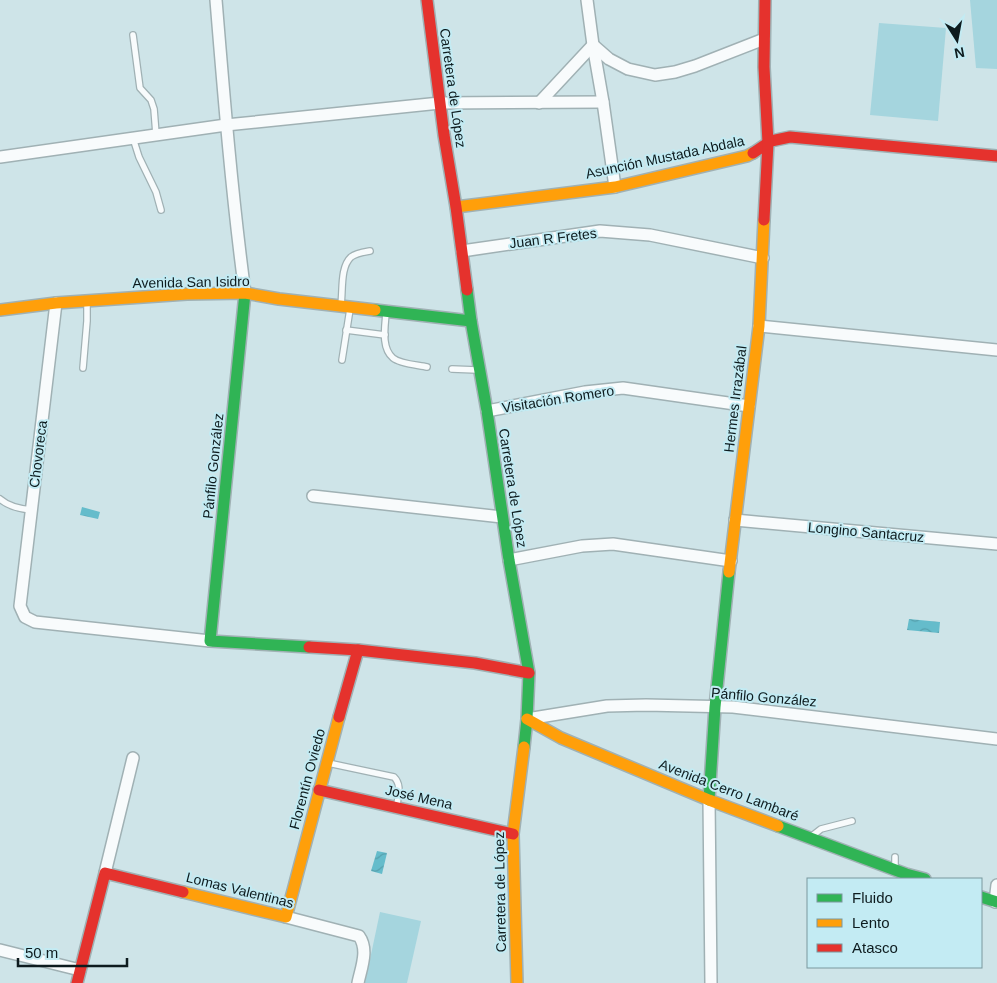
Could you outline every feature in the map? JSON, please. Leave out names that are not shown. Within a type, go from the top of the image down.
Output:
[{"type":"street","points":[[216,0],[235,218],[245,293]]},
{"type":"street","name":"Carretera de López","points":[[427,0],[436,77],[471,322],[529,673],[527,719],[513,834],[517,983]]},
{"type":"street","points":[[587,0],[593,46],[604,102],[615,187]]},
{"type":"street","name":"Hermes Irrazábal","points":[[709,800],[715,707],[735,520],[759,326],[768,143],[764,67],[765,0]]},
{"type":"street","points":[[593,46],[609,59],[628,69],[655,75],[695,66],[764,39]]},
{"type":"street","points":[[539,103],[593,46]]},
{"type":"street","points":[[0,157],[226,125],[440,103],[604,102]]},
{"type":"street","name":"Asunción Mustada Abdala","points":[[456,207],[615,187],[747,156],[768,143],[790,137],[997,156]]},
{"type":"street","name":"Juan R Fretes","points":[[462,251],[600,232],[650,235],[763,258]]},
{"type":"street","name":"Avenida San Isidro","points":[[0,310],[56,303],[187,294],[245,293],[279,299],[471,322]]},
{"type":"street","name":"Pánfilo González","points":[[210,641],[245,293]]},
{"type":"street","name":"Chovoreca","points":[[56,303],[20,606],[25,617],[35,622],[210,641]]},
{"type":"street","points":[[759,326],[997,350]]},
{"type":"street","name":"Visitación Romero","points":[[487,411],[585,392],[623,388],[749,406]]},
{"type":"street","points":[[313,496],[502,518]]},
{"type":"street","name":"Longino Santacruz","points":[[735,520],[997,544]]},
{"type":"street","points":[[509,560],[582,546],[613,544],[731,561]]},
{"type":"street","points":[[210,641],[358,650],[475,663],[529,673]]},
{"type":"street","name":"Florentín Oviedo","points":[[286,916],[358,650]]},
{"type":"street","name":"Pánfilo González","points":[[527,719],[612,706],[733,707],[997,739]]},
{"type":"street","name":"Avenida Cerro Lambaré","points":[[527,719],[561,738],[709,800],[921,878]]},
{"type":"street","points":[[77,983],[133,758]]},
{"type":"street","name":"José Mena","points":[[319,790],[513,834]]},
{"type":"street","points":[[709,800],[711,983]]},
{"type":"street","name":"Lomas Valentinas","points":[[105,873],[286,916],[359,936],[364,943],[365,951],[358,983]]},
{"type":"street","points":[[982,897],[996,902],[997,885]]},
{"type":"street","points":[[0,950],[80,970]]},
{"type":"lane","points":[[133,34],[140,88],[150,100],[154,109],[156,134]]},
{"type":"lane","points":[[133,138],[139,157],[156,192],[161,210]]},
{"type":"lane","points":[[342,360],[346,330],[343,275],[346,265],[351,258],[360,253],[370,251]]},
{"type":"lane","points":[[83,368],[87,301]]},
{"type":"lane","points":[[386,312],[385,335],[387,349],[393,359],[427,367]]},
{"type":"lane","points":[[346,330],[385,335]]},
{"type":"lane","points":[[452,369],[480,370]]},
{"type":"lane","points":[[0,499],[6,504],[32,510]]},
{"type":"lane","points":[[326,763],[394,777],[398,782],[399,789],[396,808]]},
{"type":"lane","points":[[809,838],[821,829],[852,821]]},
{"type":"lane","points":[[894,857],[895,870]]},
{"type":"shaded area","points":[[970,0],[997,0],[997,69],[976,68]]},
{"type":"shaded area","points":[[879,23],[946,28],[938,121],[870,115]]},
{"type":"shaded area","points":[[380,912],[421,921],[407,983],[365,983]]},
{"type":"water","points":[[82,507],[100,512],[98,519],[80,515]]},
{"type":"water","points":[[909,619],[940,622],[939,633],[907,630]]},
{"type":"water","points":[[377,851],[387,853],[382,874],[371,871]]},
{"type":"traffic: fast","points":[[467,290],[509,560],[529,673],[524,747]]},
{"type":"traffic: fast","points":[[245,293],[210,641],[309,647]]},
{"type":"traffic: fast","points":[[375,310],[471,321]]},
{"type":"traffic: fast","points":[[709,800],[715,707],[729,572]]},
{"type":"traffic: fast","points":[[778,826],[921,878]]},
{"type":"traffic: fast","points":[[982,897],[997,902]]},
{"type":"traffic: slow","points":[[456,207],[615,187],[753,153]]},
{"type":"traffic: slow","points":[[729,572],[759,326],[764,220]]},
{"type":"traffic: slow","points":[[0,310],[56,303],[187,294],[245,293],[279,299],[375,310]]},
{"type":"traffic: slow","points":[[183,892],[286,917],[339,717]]},
{"type":"traffic: slow","points":[[527,719],[561,738],[709,800],[778,826]]},
{"type":"traffic: slow","points":[[517,983],[513,834],[524,747]]},
{"type":"traffic: jam","points":[[427,0],[444,135],[467,290]]},
{"type":"traffic: jam","points":[[764,220],[768,143],[764,67],[765,0]]},
{"type":"traffic: jam","points":[[753,153],[771,141],[790,137],[997,156]]},
{"type":"traffic: jam","points":[[309,647],[358,650],[475,663],[529,673]]},
{"type":"traffic: jam","points":[[339,717],[358,650]]},
{"type":"traffic: jam","points":[[319,790],[513,834]]},
{"type":"traffic: jam","points":[[77,983],[105,873],[183,892]]}]
